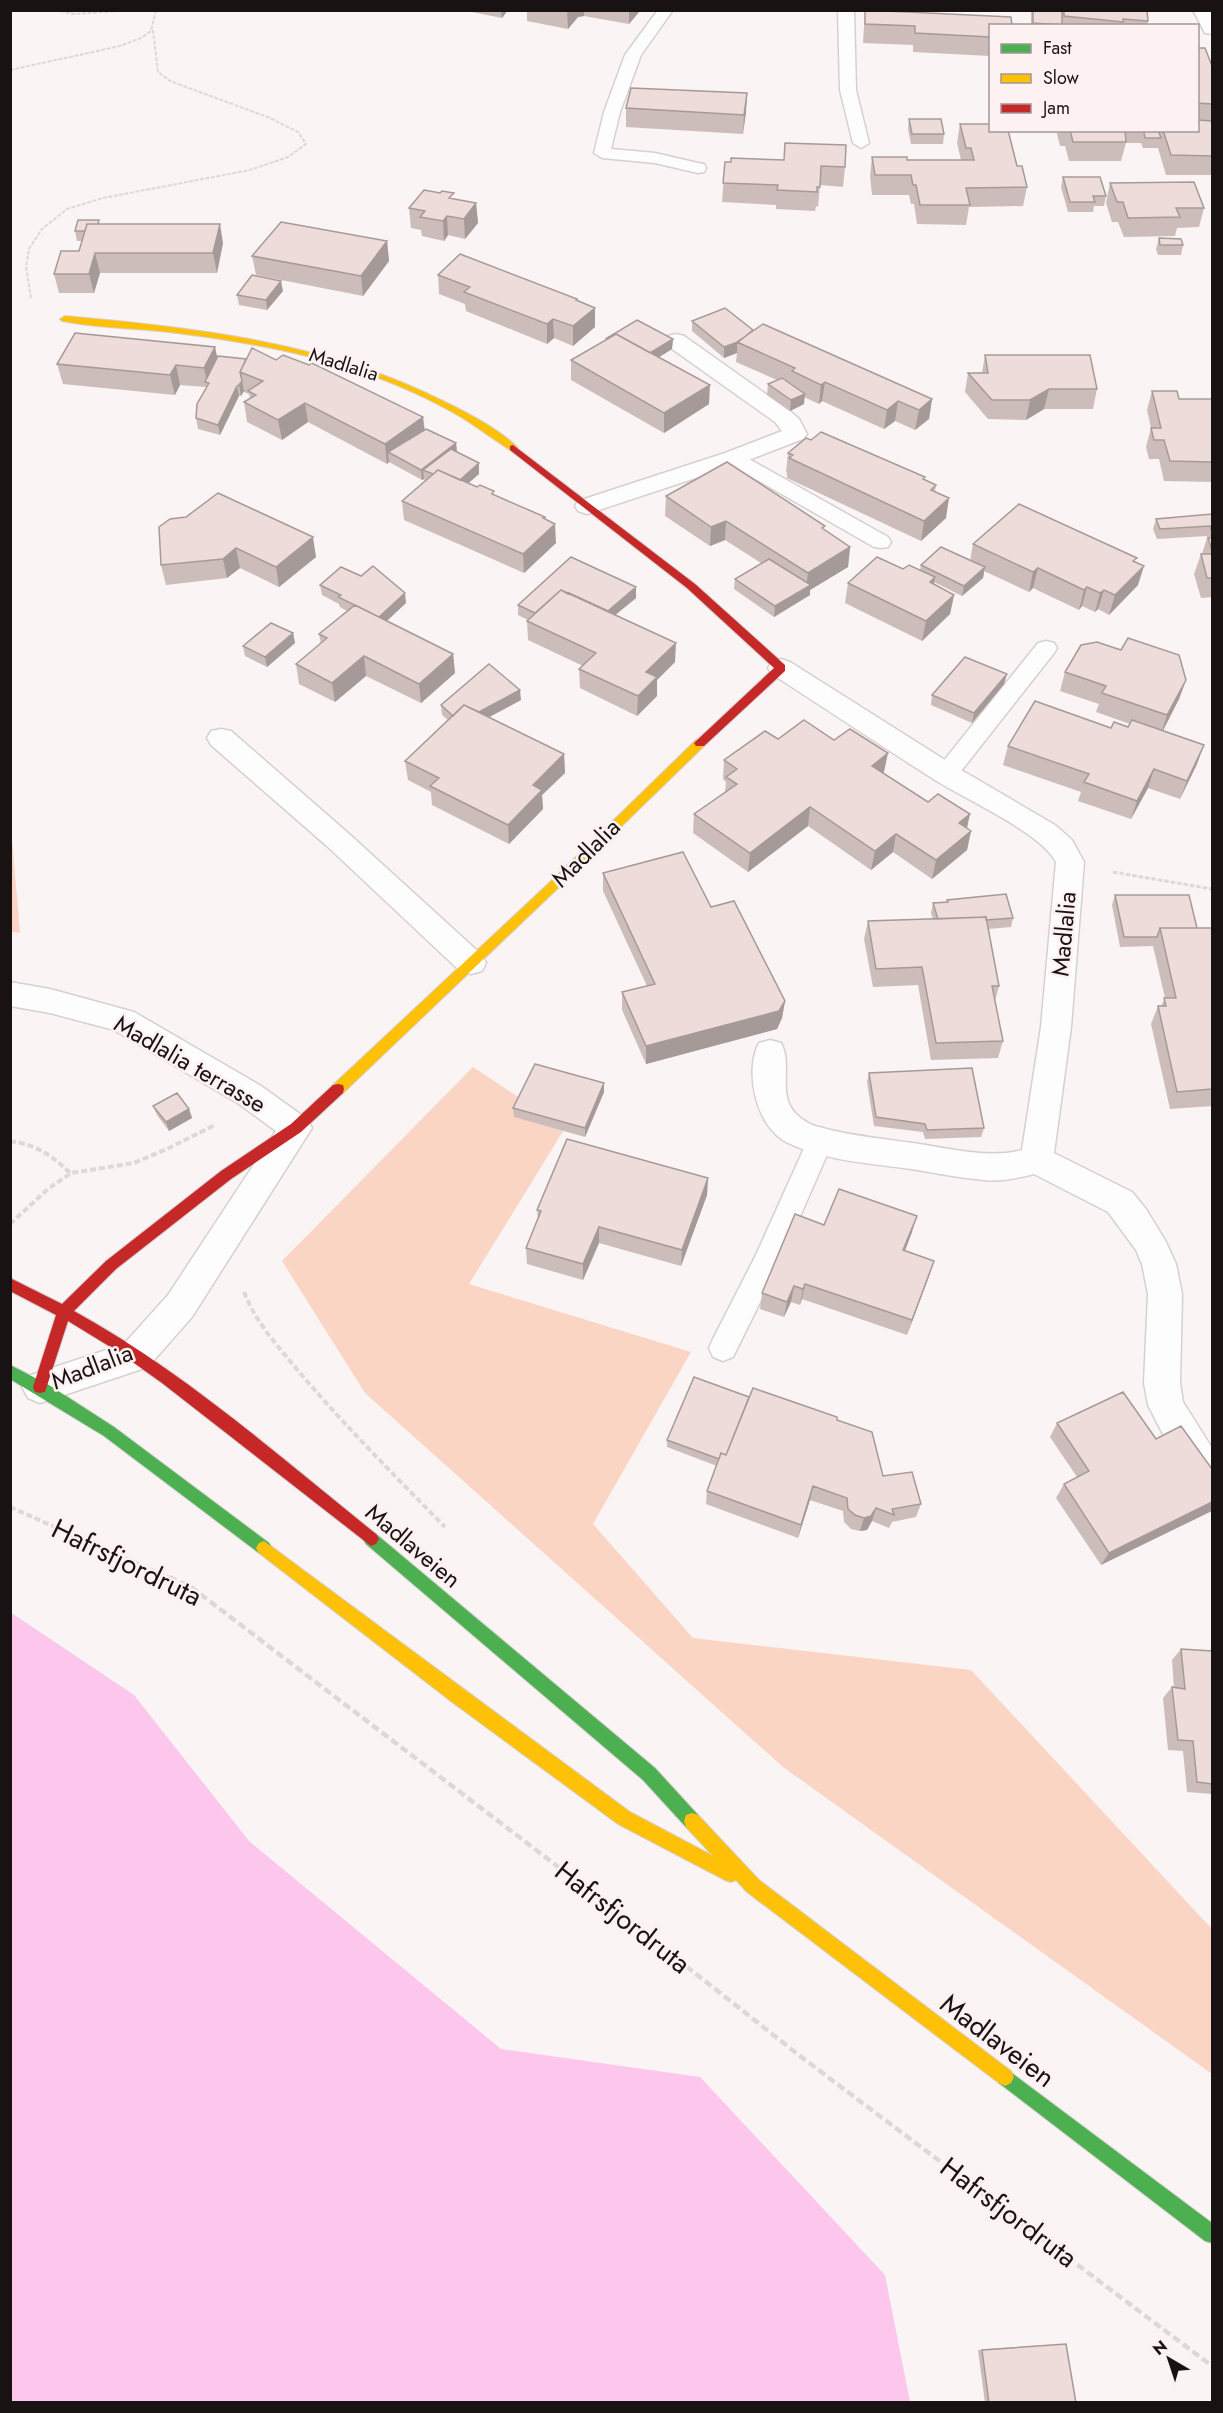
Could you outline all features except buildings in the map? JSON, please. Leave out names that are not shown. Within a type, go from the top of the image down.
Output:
[{"type":"street","points":[[1202,10],[1212,30]]},
{"type":"street","name":"Madlalia","points":[[65,319],[158,327],[250,340],[321,357],[396,380],[483,425],[691,586],[780,668],[946,774],[1045,832],[1062,847],[1070,862],[1056,1027],[1037,1160]]},
{"type":"street","points":[[586,506],[733,458],[795,434],[791,424],[776,412],[676,341]]},
{"type":"street","name":"Madlalia","points":[[40,1387],[64,1311],[111,1265],[226,1175],[296,1128],[780,668]]},
{"type":"street","points":[[221,738],[338,840],[471,963]]},
{"type":"street","name":"Madlalia terrasse","points":[[10,994],[50,1001],[123,1020],[250,1095],[296,1128]]},
{"type":"street","points":[[770,1052],[770,1095],[775,1110],[796,1132],[820,1141],[986,1167],[1017,1165],[1037,1160],[1120,1203],[1134,1218],[1159,1264],[1165,1294],[1162,1383],[1166,1405],[1180,1431],[1212,1479]]},
{"type":"street","name":"Madlalia","points":[[40,1387],[136,1356],[180,1306],[296,1128]]},
{"type":"street","name":"Madlaveien","points":[[10,1284],[64,1311],[136,1356],[246,1439],[377,1544],[649,1774],[753,1886]]},
{"type":"street","name":"Madlaveien","points":[[10,1371],[40,1387],[166,1473],[458,1696],[624,1818],[753,1886],[1212,2234]]},
{"type":"lane","points":[[666,10],[633,56],[612,112],[602,153],[655,158],[698,168]]},
{"type":"lane","points":[[846,10],[848,90],[861,143]]},
{"type":"lane","points":[[733,458],[881,542]]},
{"type":"lane","points":[[946,774],[1046,648]]},
{"type":"lane","points":[[723,1348],[767,1260],[820,1141]]},
{"type":"path","points":[[55,10],[72,14],[133,10]]},
{"type":"path","points":[[10,70],[120,46],[153,30],[156,25],[156,10]]},
{"type":"path","points":[[65,319],[42,317],[32,305],[26,262],[28,249],[40,229],[74,206],[111,196],[239,174],[286,158],[301,150],[306,144],[298,132],[270,118],[170,81],[158,72],[153,30]]},
{"type":"path","points":[[1070,862],[1136,877],[1212,889]]},
{"type":"path","points":[[10,1224],[70,1173],[92,1168],[118,1167],[142,1160],[220,1122]]},
{"type":"path","points":[[10,1142],[42,1150],[70,1173]]},
{"type":"path","points":[[243,1289],[246,1299],[266,1331],[303,1377],[446,1527]]},
{"type":"path","name":"Hafrsfjordruta","points":[[10,1507],[191,1587],[624,1917],[800,2056],[1212,2366]]},
{"type":"shaded area","points":[[11,827],[20,933],[11,932]]},
{"type":"shaded area","points":[[473,1067],[565,1128],[469,1284],[691,1352],[593,1524],[693,1638],[971,1670],[1212,1929],[1212,2074],[783,1767],[365,1393],[282,1261]]},
{"type":"shaded area","points":[[10,1612],[134,1695],[249,1841],[501,2049],[700,2077],[885,2275],[910,2402],[11,2402]]},
{"type":"traffic: fast","points":[[10,1371],[77,1410],[109,1432],[264,1548]]},
{"type":"traffic: fast","points":[[371,1539],[649,1774],[692,1821]]},
{"type":"traffic: fast","points":[[1005,2077],[1212,2234]]},
{"type":"traffic: slow","points":[[65,319],[242,339],[300,351],[356,367],[411,388],[463,415],[513,448]]},
{"type":"traffic: slow","points":[[338,1089],[552,887],[700,743]]},
{"type":"traffic: slow","points":[[264,1548],[458,1696],[624,1818],[731,1874]]},
{"type":"traffic: slow","points":[[692,1821],[753,1886],[1005,2077]]},
{"type":"traffic: jam","points":[[513,448],[691,586],[781,668],[700,743]]},
{"type":"traffic: jam","points":[[40,1387],[64,1311],[111,1265],[226,1175],[296,1128],[338,1089]]},
{"type":"traffic: jam","points":[[10,1284],[75,1318],[167,1378],[371,1539]]}]
